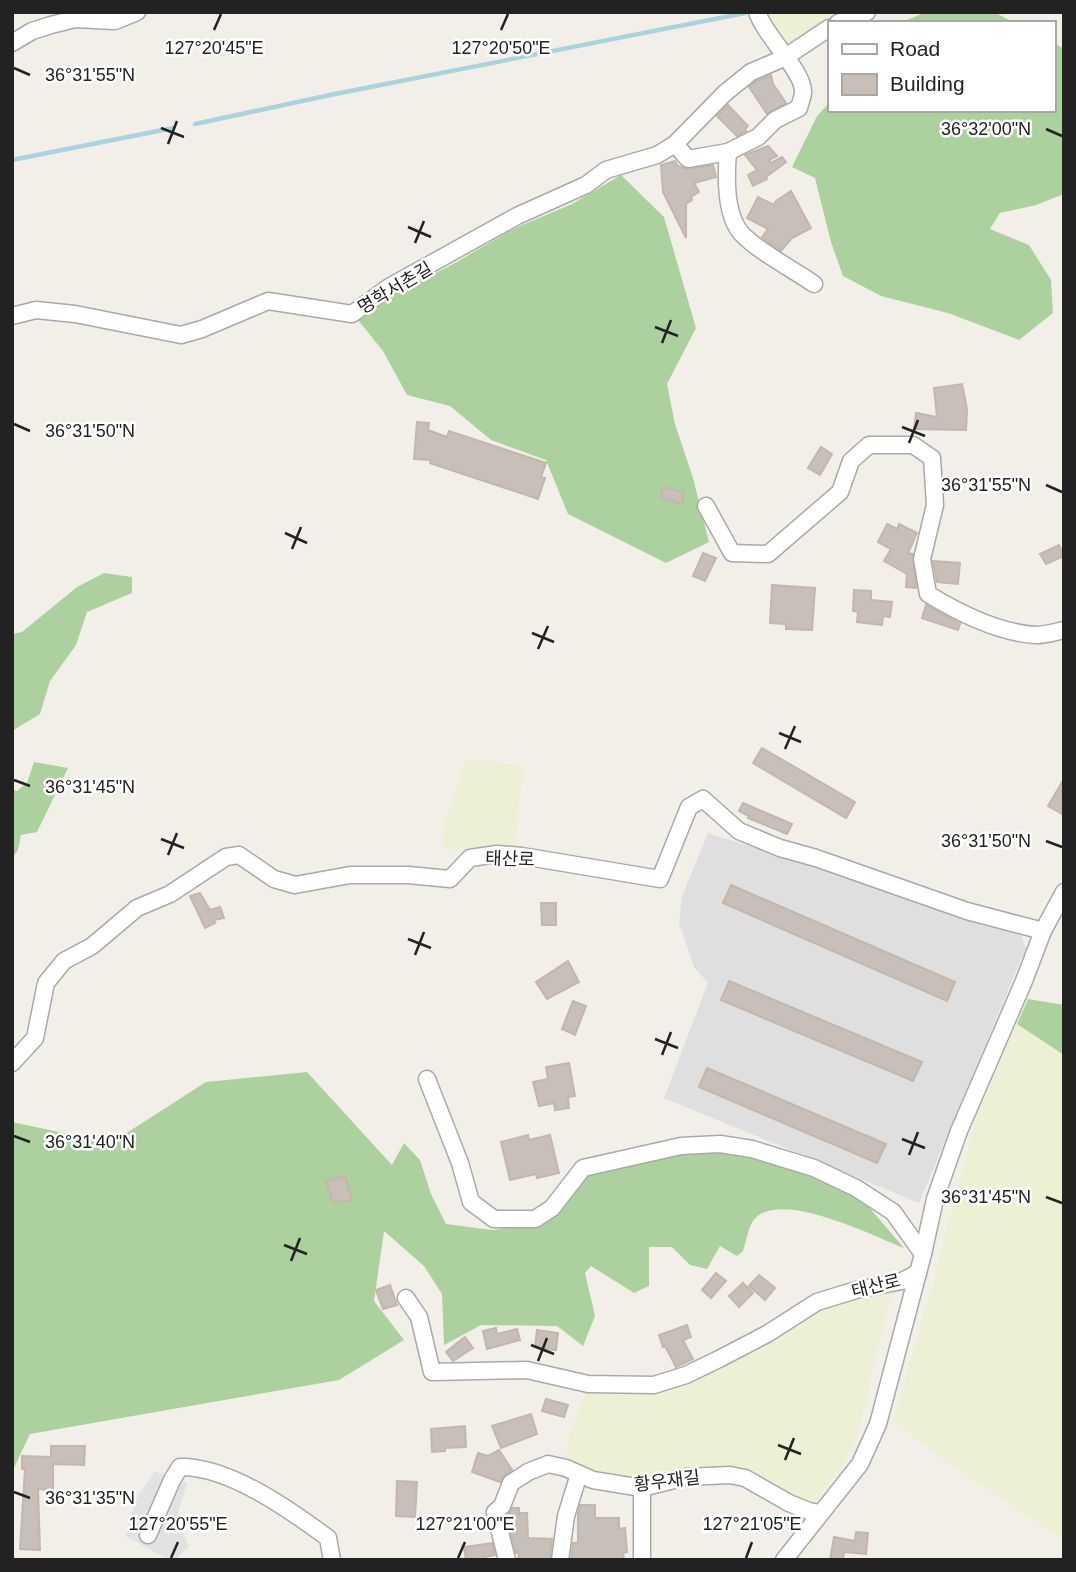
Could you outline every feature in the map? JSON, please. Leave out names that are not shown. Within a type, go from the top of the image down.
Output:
[{"type":"street","points":[[12,43],[32,31],[75,19],[115,21],[137,12]]},
{"type":"street","points":[[675,144],[688,159],[728,152],[758,138],[775,120],[799,108],[803,93],[800,77],[762,26],[757,12]]},
{"type":"street","points":[[843,21],[867,12]]},
{"type":"street","name":"명학서촌길","points":[[12,316],[36,310],[75,314],[181,335],[268,301],[352,314],[389,287],[517,216],[577,190],[607,170],[657,155],[675,144],[725,93],[751,72],[785,58],[828,29]]},
{"type":"street","points":[[728,152],[726,179],[731,209],[740,232],[814,284]]},
{"type":"street","points":[[706,506],[732,553],[768,554],[840,492],[851,461],[869,445],[913,444],[932,458],[934,505],[922,559],[928,594],[1006,631],[1038,635],[1064,630]]},
{"type":"street","name":"태산로","points":[[12,1063],[34,1038],[46,983],[64,961],[92,946],[137,908],[170,894],[226,857],[239,855],[274,879],[295,884],[349,875],[408,875],[450,879],[470,858],[498,854],[660,879],[688,807],[704,799],[739,831],[780,848],[967,911],[1043,931]]},
{"type":"street","name":"태산로","points":[[784,1560],[860,1464],[878,1424],[935,1199],[959,1131],[1043,931],[1064,892]]},
{"type":"street","points":[[428,1079],[460,1163],[471,1202],[494,1219],[536,1219],[552,1208],[583,1168],[681,1146],[720,1144],[752,1149],[814,1168],[856,1188],[892,1212],[923,1254]]},
{"type":"street","name":"태산로","points":[[406,1298],[419,1317],[432,1372],[527,1370],[588,1384],[654,1385],[686,1375],[719,1359],[767,1334],[817,1302],[856,1290],[902,1281],[918,1273]]},
{"type":"street","name":"황우재길","points":[[507,1560],[495,1512],[502,1506],[511,1483],[548,1464],[621,1486],[642,1488],[686,1477],[730,1475],[745,1478],[789,1503],[820,1513]]},
{"type":"street","points":[[148,1535],[180,1467],[195,1467],[242,1484],[289,1509],[328,1538],[332,1560]]},
{"type":"street","points":[[561,1560],[566,1516],[579,1474]]},
{"type":"street","points":[[642,1488],[642,1560]]},
{"type":"shaded area","points":[[708,833],[1020,933],[1026,948],[919,1203],[664,1098],[708,983],[694,967],[679,923],[682,896]]},
{"type":"shaded area","points":[[155,1471],[187,1483],[176,1520],[189,1546],[176,1559],[163,1557],[126,1536],[136,1499]]},
{"type":"green space","points":[[760,12],[849,12],[834,21],[828,21],[828,25],[785,51]]},
{"type":"green space","points":[[926,12],[994,12],[1011,21],[905,21]]},
{"type":"green space","points":[[1055,43],[1064,49],[1064,194],[1036,205],[1000,213],[990,229],[1029,245],[1051,280],[1053,313],[1019,340],[948,313],[881,296],[843,276],[831,242],[815,178],[792,167],[817,116],[828,104],[828,112],[1055,112]]},
{"type":"green space","points":[[621,175],[664,217],[696,328],[667,384],[675,424],[693,478],[709,542],[666,563],[568,514],[546,460],[491,440],[450,406],[407,395],[383,351],[358,320],[382,301],[513,229],[572,204]]},
{"type":"green space","points":[[104,573],[132,577],[132,593],[87,612],[76,645],[50,681],[40,714],[12,731],[12,634],[22,632],[77,587]]},
{"type":"green space","points":[[467,758],[523,766],[515,846],[459,851],[443,848],[442,833]]},
{"type":"green space","points":[[34,762],[68,768],[37,832],[21,835],[18,850],[12,859],[12,790],[17,791],[27,783]]},
{"type":"green space","points":[[1028,999],[1064,1005],[1064,1055],[1017,1024]]},
{"type":"green space","points":[[1017,1024],[1064,1055],[1064,1537],[1061,1538],[948,1464],[893,1420],[934,1279],[977,1114]]},
{"type":"green space","points":[[307,1072],[392,1165],[404,1143],[420,1160],[431,1194],[446,1224],[492,1230],[538,1224],[588,1172],[673,1153],[714,1149],[749,1154],[808,1171],[853,1192],[904,1248],[849,1225],[803,1211],[782,1209],[765,1212],[751,1224],[743,1251],[737,1256],[720,1246],[707,1269],[690,1265],[672,1247],[649,1247],[649,1286],[634,1293],[591,1266],[585,1273],[595,1316],[583,1346],[557,1326],[481,1325],[444,1345],[442,1294],[424,1266],[384,1231],[374,1301],[404,1340],[339,1380],[30,1434],[12,1472],[12,1122],[111,1143],[206,1082]]},
{"type":"green space","points":[[860,1292],[892,1293],[865,1407],[851,1452],[816,1502],[791,1498],[756,1476],[636,1483],[579,1465],[566,1457],[569,1433],[587,1389],[652,1389],[798,1318]]},
{"type":"building","points":[[771,75],[773,84],[786,103],[767,114],[749,87]]},
{"type":"building","points":[[728,105],[748,126],[746,131],[737,136],[717,116]]},
{"type":"building","points":[[768,146],[777,156],[769,160],[771,163],[782,157],[786,162],[766,177],[767,179],[753,186],[748,175],[757,170],[745,155]]},
{"type":"building","points":[[675,161],[685,169],[713,165],[716,177],[694,183],[699,192],[686,204],[686,238],[663,192],[661,165]]},
{"type":"building","points":[[791,191],[811,228],[792,238],[781,251],[762,237],[768,229],[747,218],[758,197],[774,205]]},
{"type":"building","points":[[962,384],[967,409],[966,430],[914,429],[916,413],[937,417],[934,388]]},
{"type":"building","points":[[417,422],[429,423],[428,430],[447,437],[449,431],[546,463],[541,477],[545,478],[538,499],[430,463],[431,460],[414,459]]},
{"type":"building","points":[[821,447],[832,454],[820,475],[808,468]]},
{"type":"building","points":[[663,487],[684,492],[682,504],[660,498]]},
{"type":"building","points":[[887,524],[897,529],[899,524],[917,533],[908,553],[913,554],[916,588],[906,587],[907,574],[884,561],[891,549],[878,542]]},
{"type":"building","points":[[1059,545],[1064,556],[1046,564],[1040,554]]},
{"type":"building","points":[[703,553],[716,558],[705,581],[693,576]]},
{"type":"building","points":[[933,561],[960,563],[958,584],[937,582]]},
{"type":"building","points":[[772,585],[815,588],[812,630],[786,629],[786,624],[770,623]]},
{"type":"building","points":[[854,590],[871,591],[871,600],[892,602],[890,617],[883,616],[882,625],[857,622],[858,612],[853,611]]},
{"type":"building","points":[[926,605],[960,624],[958,630],[922,618]]},
{"type":"building","points":[[762,748],[855,802],[846,818],[753,763]]},
{"type":"building","points":[[1064,779],[1064,815],[1048,806]]},
{"type":"building","points":[[743,803],[792,824],[787,834],[748,818],[749,816],[739,811]]},
{"type":"building","points":[[731,885],[955,982],[947,1001],[723,903]]},
{"type":"building","points":[[200,893],[210,910],[220,907],[224,918],[214,920],[215,923],[205,928],[190,896]]},
{"type":"building","points":[[541,903],[556,903],[556,925],[542,925]]},
{"type":"building","points":[[568,961],[579,982],[547,999],[536,982]]},
{"type":"building","points":[[729,981],[922,1062],[913,1081],[721,1000]]},
{"type":"building","points":[[573,1001],[586,1006],[575,1035],[562,1029]]},
{"type":"building","points":[[569,1063],[575,1096],[568,1097],[569,1108],[555,1110],[554,1103],[539,1106],[533,1082],[548,1079],[546,1067]]},
{"type":"building","points":[[707,1068],[886,1144],[877,1163],[699,1087]]},
{"type":"building","points":[[528,1135],[529,1140],[550,1135],[559,1173],[537,1178],[536,1174],[510,1180],[501,1142]]},
{"type":"building","points":[[345,1176],[352,1200],[333,1203],[326,1181]]},
{"type":"building","points":[[716,1273],[726,1281],[711,1298],[702,1290]]},
{"type":"building","points":[[759,1275],[775,1288],[765,1300],[749,1286]]},
{"type":"building","points":[[743,1283],[753,1293],[739,1307],[729,1296]]},
{"type":"building","points":[[390,1285],[397,1305],[383,1309],[376,1290]]},
{"type":"building","points":[[687,1325],[691,1337],[683,1340],[693,1359],[676,1367],[659,1335]]},
{"type":"building","points":[[496,1328],[497,1334],[517,1329],[520,1340],[487,1349],[483,1331]]},
{"type":"building","points":[[537,1330],[558,1333],[556,1350],[535,1347]]},
{"type":"building","points":[[465,1337],[473,1348],[453,1361],[446,1352]]},
{"type":"building","points":[[546,1399],[568,1405],[564,1417],[542,1411]]},
{"type":"building","points":[[531,1414],[537,1434],[501,1448],[492,1426]]},
{"type":"building","points":[[465,1426],[466,1447],[432,1452],[431,1429]]},
{"type":"building","points":[[51,1446],[85,1446],[84,1465],[53,1464],[53,1490],[38,1489],[40,1550],[20,1549],[25,1469],[22,1469],[22,1456],[51,1457]]},
{"type":"building","points":[[499,1450],[512,1470],[500,1482],[472,1472],[478,1453],[488,1456]]},
{"type":"building","points":[[397,1481],[417,1482],[415,1517],[396,1516]]},
{"type":"building","points":[[580,1505],[595,1505],[595,1518],[619,1518],[619,1529],[625,1528],[627,1552],[623,1553],[624,1560],[571,1560],[573,1543],[578,1543]]},
{"type":"building","points":[[512,1508],[519,1508],[519,1513],[527,1513],[528,1538],[552,1539],[550,1560],[518,1560],[519,1552],[516,1553],[507,1516]]},
{"type":"building","points":[[856,1532],[868,1533],[866,1554],[844,1552],[843,1560],[830,1560],[834,1537],[855,1541]]},
{"type":"building","points":[[492,1543],[495,1555],[484,1557],[484,1560],[466,1560],[464,1547]]},
{"type":"waterway","points":[[195,124],[745,13]]},
{"type":"waterway","points":[[12,160],[173,128]]}]
